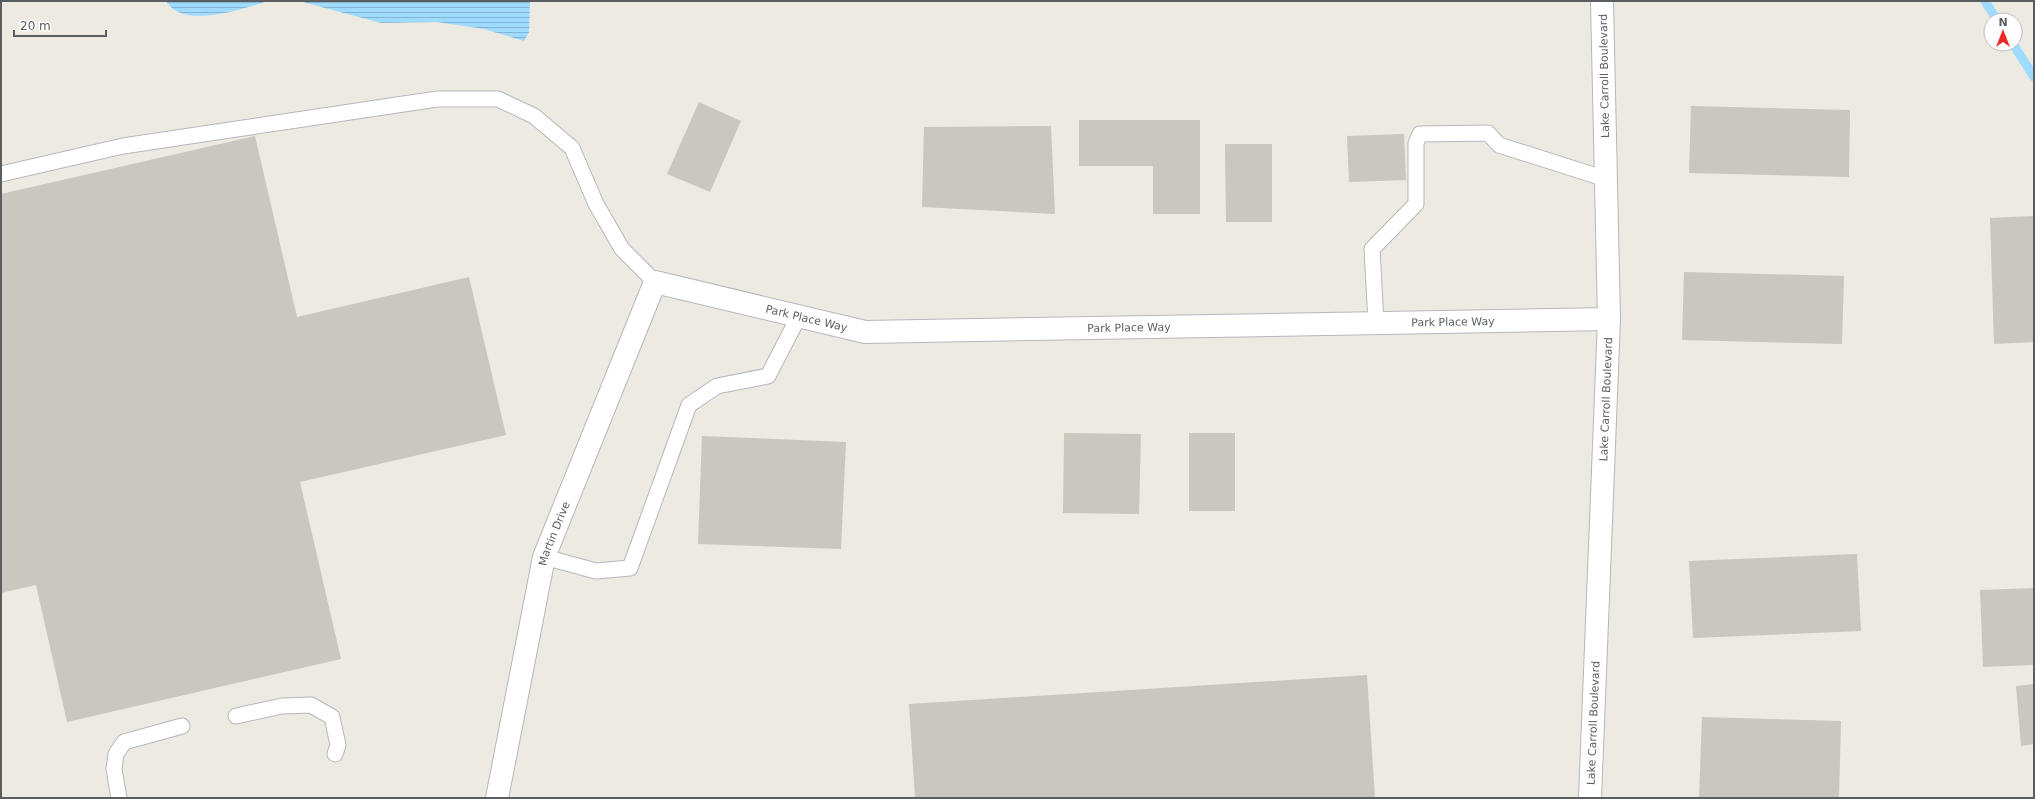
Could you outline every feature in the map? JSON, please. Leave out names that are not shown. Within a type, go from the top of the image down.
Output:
[{"type":"street","name":"Lake Carroll Boulevard","points":[[1590,798],[1609,319],[1602,1]]},
{"type":"street","name":"Park Place Way","points":[[655,282],[865,332],[1609,319]]},
{"type":"street","name":"Martin Drive","points":[[497,798],[544,557],[655,282]]},
{"type":"lane","points":[[1,174],[123,146],[437,99],[498,99],[534,116],[572,148],[596,204],[622,249],[655,282]]},
{"type":"lane","points":[[1376,323],[1372,249],[1416,204],[1416,143],[1420,134],[1488,133],[1499,145],[1606,178]]},
{"type":"lane","points":[[544,557],[596,571],[630,568],[689,404],[717,386],[768,376],[799,316]]},
{"type":"lane","points":[[236,716],[282,706],[311,705],[332,717],[338,744],[335,754]]},
{"type":"lane","points":[[120,798],[114,768],[116,754],[124,742],[182,726]]},
{"type":"water","points":[[166,1],[268,1],[229,12],[199,16],[185,14],[174,10]]},
{"type":"water","points":[[299,1],[530,1],[529,32],[524,41],[484,29],[437,22],[381,23]]},
{"type":"building","points":[[699,102],[741,121],[710,192],[667,174]]},
{"type":"building","points":[[1691,106],[1850,110],[1849,177],[1689,173]]},
{"type":"building","points":[[1079,120],[1200,120],[1200,214],[1153,214],[1153,166],[1079,166]]},
{"type":"building","points":[[1051,126],[1055,214],[922,207],[924,127]]},
{"type":"building","points":[[1404,134],[1406,180],[1349,182],[1347,136]]},
{"type":"building","points":[[255,136],[297,317],[469,277],[506,435],[300,482],[341,659],[67,722],[36,585],[1,593],[1,194]]},
{"type":"building","points":[[1225,144],[1272,144],[1272,222],[1226,222]]},
{"type":"building","points":[[2034,216],[2034,342],[1994,344],[1990,218]]},
{"type":"building","points":[[1684,272],[1844,276],[1842,344],[1682,340]]},
{"type":"building","points":[[1064,433],[1141,434],[1139,514],[1063,513]]},
{"type":"building","points":[[1189,433],[1235,433],[1235,511],[1189,511]]},
{"type":"building","points":[[702,436],[846,442],[841,549],[698,544]]},
{"type":"building","points":[[1857,554],[1861,631],[1693,638],[1689,561]]},
{"type":"building","points":[[2034,588],[2034,665],[1983,667],[1980,590]]},
{"type":"building","points":[[1367,675],[1375,798],[915,798],[909,704]]},
{"type":"building","points":[[2034,684],[2034,744],[2021,746],[2016,686]]},
{"type":"building","points":[[1702,717],[1841,721],[1839,798],[1699,798]]},
{"type":"waterway","points":[[1985,1],[1992,12]]},
{"type":"waterway","points":[[2018,52],[2034,77]]}]
